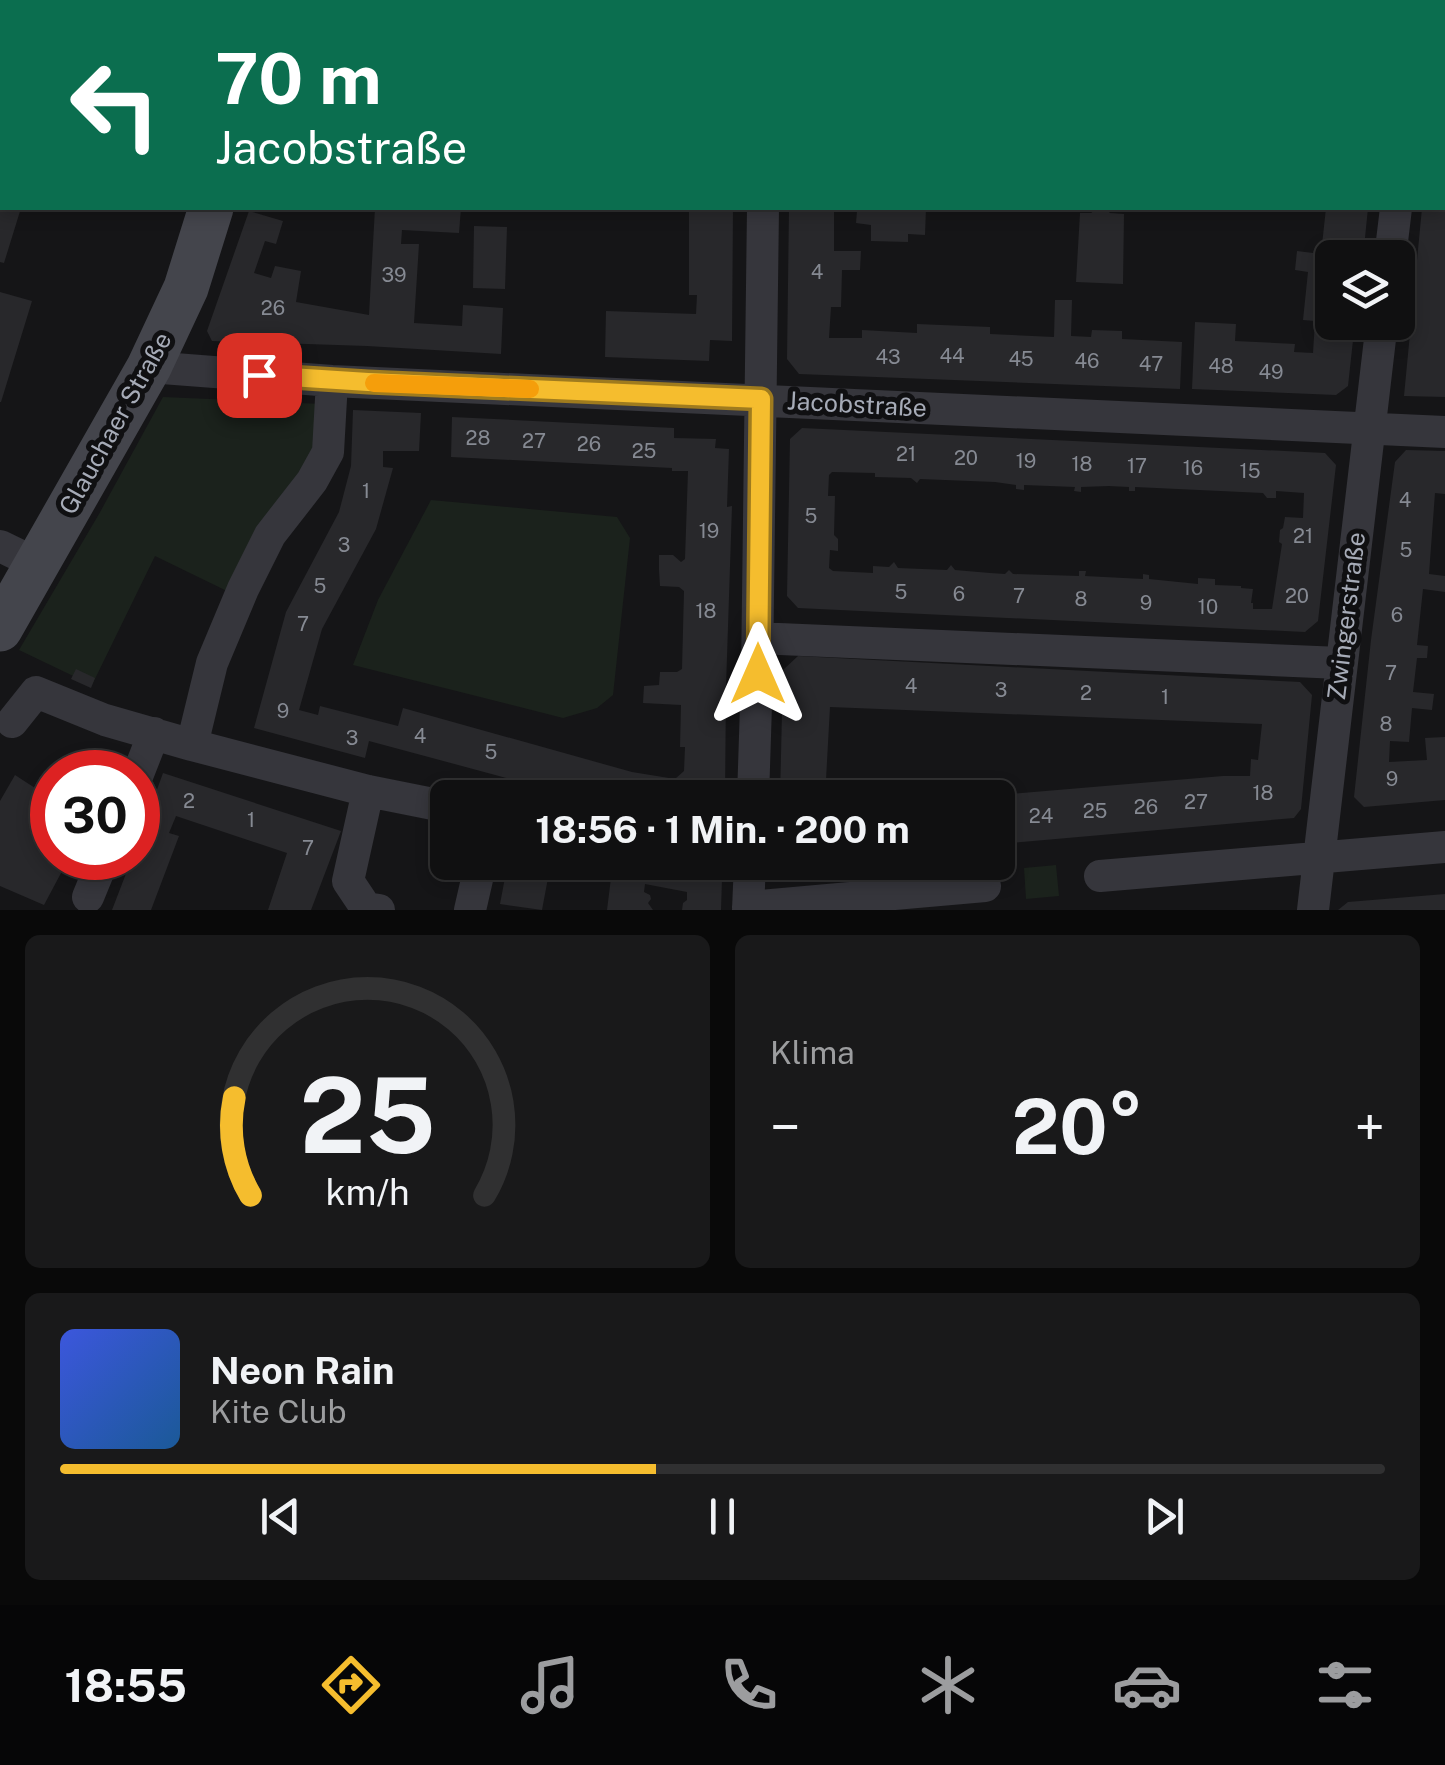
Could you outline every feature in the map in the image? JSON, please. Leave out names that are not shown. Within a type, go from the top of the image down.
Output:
[{"type":"street","name":"Glauchaer Straße","points":[[0,630],[18,555],[150,367],[186,288],[210,210]]},
{"type":"street","points":[[754,780],[763,210]]},
{"type":"street","points":[[1392,240],[1396,210]]},
{"type":"street","name":"Zwingerstraße","points":[[1313,910],[1380,340]]},
{"type":"street","name":"Jacobstraße","points":[[150,367],[332,380],[1445,432]]},
{"type":"street","points":[[192,745],[212,663],[242,589],[270,536],[312,481],[328,452],[332,380]]},
{"type":"street","points":[[758,638],[1340,663]]},
{"type":"street","points":[[12,722],[36,692],[106,720],[192,745],[430,803]]},
{"type":"street","points":[[147,750],[154,733]]},
{"type":"street","points":[[368,791],[348,881],[366,908],[379,910]]},
{"type":"street","points":[[1100,876],[1445,847]]},
{"type":"street","points":[[88,897],[95,880]]},
{"type":"street","points":[[470,910],[477,880]]},
{"type":"street","points":[[749,880],[748,909],[985,886]]},
{"type":"shaded area","points":[[163,397],[322,404],[319,452],[229,592],[155,556],[92,685],[19,650]]},
{"type":"shaded area","points":[[431,500],[617,517],[630,538],[613,695],[597,708],[563,718],[353,665],[378,600]]},
{"type":"shaded area","points":[[1056,865],[1059,896],[1026,899],[1024,868]]},
{"type":"building","points":[[0,210],[20,210],[4,263],[0,262]]},
{"type":"building","points":[[375,210],[461,210],[459,233],[402,230],[401,244],[419,244],[414,323],[462,326],[463,305],[503,308],[501,354],[212,341],[207,331],[249,211],[283,221],[276,244],[265,241],[254,273],[271,278],[275,266],[301,271],[296,302],[369,315]]},
{"type":"building","points":[[689,210],[733,210],[732,341],[710,340],[709,361],[605,357],[606,311],[696,314],[697,295],[689,295]]},
{"type":"building","points":[[789,210],[834,210],[834,251],[861,251],[860,270],[842,270],[841,307],[831,307],[829,338],[862,338],[862,330],[917,333],[917,324],[990,327],[990,334],[1054,337],[1055,300],[1072,300],[1071,336],[1091,337],[1092,330],[1122,331],[1122,339],[1182,342],[1180,389],[799,374],[787,359]]},
{"type":"building","points":[[926,210],[925,235],[908,234],[908,242],[871,241],[871,225],[856,223],[857,211]]},
{"type":"building","points":[[1107,210],[1124,214],[1123,284],[1076,282],[1080,213]]},
{"type":"building","points":[[1326,210],[1368,210],[1365,240],[1323,240]]},
{"type":"building","points":[[1422,210],[1445,210],[1445,397],[1404,396],[1409,340],[1415,340],[1415,281]]},
{"type":"building","points":[[474,226],[507,227],[505,289],[473,288]]},
{"type":"building","points":[[1297,251],[1315,253],[1315,321],[1303,320],[1308,272],[1295,270]]},
{"type":"building","points":[[0,292],[32,301],[1,402],[0,402]]},
{"type":"building","points":[[1315,321],[1315,340],[1353,340],[1348,386],[1336,395],[1192,389],[1195,322],[1236,324],[1235,341],[1295,344],[1294,352],[1313,353]]},
{"type":"building","points":[[353,410],[421,413],[419,451],[383,451],[383,467],[393,468],[376,529],[322,629],[299,710],[318,715],[320,706],[398,726],[403,708],[632,772],[675,779],[684,771],[681,705],[643,703],[644,686],[659,685],[660,672],[682,669],[684,591],[660,586],[659,555],[673,555],[681,562],[685,559],[688,471],[451,457],[452,417],[674,428],[674,438],[716,439],[715,448],[729,449],[727,507],[732,506],[725,780],[514,780],[369,741],[365,758],[254,728],[286,612],[339,512],[351,466]]},
{"type":"building","points":[[802,428],[1325,453],[1336,465],[1318,621],[1305,632],[798,608],[787,596],[790,439]],"holes":[[[875,473],[875,477],[911,478],[917,483],[920,479],[995,482],[1024,490],[1024,485],[1075,487],[1074,491],[1081,492],[1081,487],[1109,486],[1129,487],[1129,491],[1135,491],[1135,487],[1263,493],[1267,498],[1276,498],[1276,491],[1304,493],[1303,518],[1285,517],[1280,530],[1282,544],[1272,609],[1253,609],[1253,589],[1215,585],[1215,579],[1198,578],[1198,584],[1149,579],[1149,575],[1143,574],[1143,579],[1085,576],[1086,571],[1079,571],[1079,576],[1013,574],[1009,570],[1005,574],[955,570],[951,565],[947,570],[898,568],[894,562],[889,567],[873,566],[873,573],[833,571],[829,568],[830,550],[838,551],[838,539],[834,535],[835,496],[828,496],[829,475]]]},
{"type":"building","points":[[1406,450],[1445,451],[1445,494],[1435,493],[1429,574],[1445,576],[1445,592],[1423,589],[1417,645],[1428,646],[1427,658],[1417,658],[1413,692],[1434,694],[1432,710],[1412,708],[1409,742],[1390,741],[1389,762],[1427,760],[1425,738],[1445,737],[1445,800],[1364,807],[1354,797],[1371,640],[1395,462]]},
{"type":"building","points":[[798,656],[1300,682],[1312,695],[1301,809],[1294,818],[1015,843],[1015,794],[1250,776],[1251,759],[1258,760],[1262,724],[830,707],[826,780],[780,780],[783,670]]},
{"type":"building","points":[[76,669],[95,678],[91,688],[71,679]]},
{"type":"building","points":[[163,773],[341,831],[311,910],[268,910],[287,853],[176,816],[169,833],[179,836],[151,910],[112,910],[124,880],[160,880]]},
{"type":"building","points":[[15,775],[30,785],[30,880],[57,880],[44,905],[0,886],[0,801]]},
{"type":"building","points":[[505,880],[548,880],[542,910],[500,904]]},
{"type":"building","points":[[611,880],[722,880],[721,910],[682,910],[687,892],[645,884],[644,892],[650,895],[648,903],[653,910],[607,910]]},
{"type":"building","points":[[1445,894],[1445,910],[1338,910],[1348,902]]},
{"type":"slow traffic","points":[[374,383],[530,389]]},
{"type":"route","points":[[259,375],[761,399],[758,674]]}]
